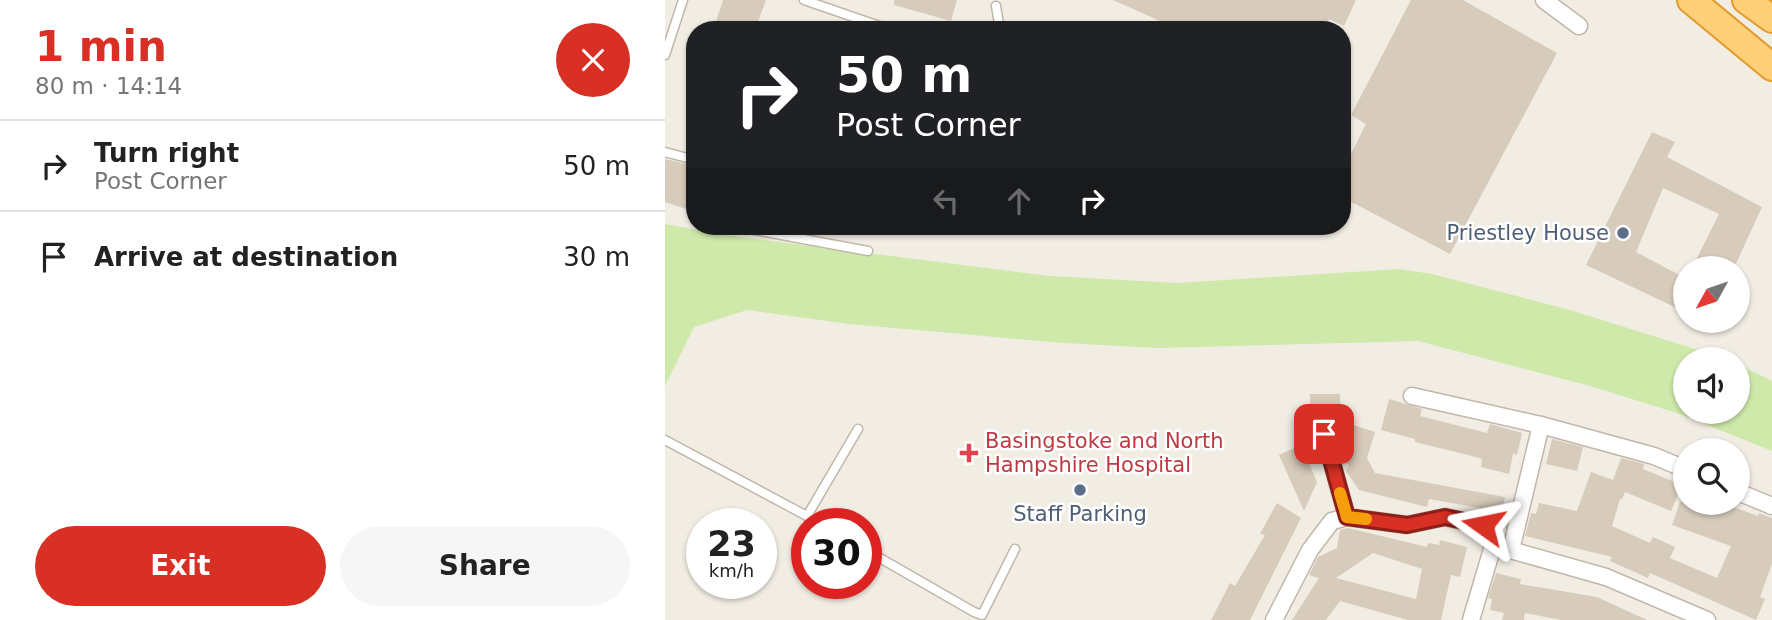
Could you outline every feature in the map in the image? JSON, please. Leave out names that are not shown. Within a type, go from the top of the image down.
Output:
[{"type":"highway","points":[[1691,0],[1772,66]]},
{"type":"highway","points":[[1746,0],[1772,19]]},
{"type":"street","points":[[1544,0],[1579,26]]},
{"type":"street","points":[[1412,396],[1541,425],[1654,456],[1673,464]]},
{"type":"street","points":[[1335,425],[1324,434],[1347,517]]},
{"type":"street","points":[[1511,550],[1541,425]]},
{"type":"street","points":[[1750,497],[1772,506]]},
{"type":"street","points":[[1274,620],[1310,550],[1332,521],[1347,517],[1407,525],[1445,517],[1498,529],[1471,620]]},
{"type":"street","points":[[1493,545],[1606,577],[1707,620]]},
{"type":"lane","points":[[665,55],[683,0]]},
{"type":"lane","points":[[804,0],[865,21]]},
{"type":"lane","points":[[996,6],[998,21]]},
{"type":"lane","points":[[665,152],[686,158]]},
{"type":"lane","points":[[781,235],[867,251]]},
{"type":"lane","points":[[812,508],[857,429]]},
{"type":"lane","points":[[665,440],[792,508]]},
{"type":"lane","points":[[882,559],[982,615],[1015,550]]},
{"type":"green space","points":[[665,224],[686,228],[686,235],[725,235],[1049,276],[1177,283],[1399,269],[1432,274],[1570,310],[1689,347],[1673,347],[1673,412],[1590,386],[1418,341],[1158,348],[1063,343],[849,324],[747,310],[694,327],[665,386]]},
{"type":"green space","points":[[1750,370],[1772,381],[1772,451],[1750,442],[1750,438],[1740,438],[1705,424],[1750,424]]},
{"type":"building","points":[[723,0],[766,0],[758,21],[716,21]]},
{"type":"building","points":[[894,0],[957,0],[951,21],[894,5]]},
{"type":"building","points":[[1113,0],[1356,0],[1346,21],[1160,21]]},
{"type":"building","points":[[1411,0],[1463,0],[1557,53],[1450,254],[1351,202],[1351,154],[1366,124],[1351,115]]},
{"type":"building","name":"Priestley House","points":[[1652,132],[1675,142],[1667,157],[1762,207],[1740,256],[1698,256],[1719,214],[1663,188],[1636,252],[1673,272],[1673,306],[1586,265]]},
{"type":"building","points":[[665,159],[686,164],[686,209],[665,202]]},
{"type":"building","points":[[1310,394],[1340,394],[1341,416],[1310,418]]},
{"type":"building","points":[[1389,399],[1422,409],[1420,416],[1487,433],[1490,424],[1522,433],[1517,455],[1513,454],[1509,474],[1481,467],[1482,459],[1415,442],[1415,439],[1381,430]]},
{"type":"building","points":[[1353,425],[1375,432],[1367,458],[1375,473],[1505,497],[1502,512],[1429,499],[1427,507],[1359,490],[1346,471],[1349,465],[1342,459]]},
{"type":"building","points":[[1552,439],[1583,447],[1577,471],[1546,464]]},
{"type":"building","points":[[1301,445],[1317,482],[1304,511],[1279,455]]},
{"type":"building","points":[[1621,458],[1644,464],[1643,469],[1673,481],[1671,511],[1625,492],[1620,499],[1612,526],[1650,543],[1653,537],[1675,547],[1670,558],[1717,578],[1731,546],[1672,525],[1675,515],[1750,513],[1758,516],[1759,513],[1772,518],[1772,564],[1760,597],[1765,599],[1756,620],[1650,573],[1648,578],[1610,561],[1612,557],[1525,536],[1531,513],[1536,514],[1539,503],[1577,511],[1591,472],[1613,480]]},
{"type":"building","points":[[1277,503],[1301,518],[1250,620],[1211,620],[1230,583],[1235,586],[1265,535],[1260,534]]},
{"type":"building","points":[[1348,528],[1427,547],[1428,543],[1439,545],[1440,540],[1467,547],[1460,577],[1451,575],[1441,620],[1408,620],[1340,601],[1326,620],[1292,620],[1319,578],[1309,575],[1318,557],[1337,548],[1340,530]],"holes":[[[1373,553],[1422,569],[1416,599],[1336,578]]]},
{"type":"building","points":[[1496,573],[1521,579],[1520,584],[1597,597],[1647,620],[1561,620],[1525,613],[1524,620],[1502,620],[1504,613],[1490,610],[1492,599],[1488,598]]},
{"type":"slow traffic","points":[[1340,493],[1347,517],[1366,519]]},
{"type":"place","name":"Priestley House","points":[[1623,233]]},
{"type":"place","name":"Basingstoke and North Hampshire Hospital","points":[[969,453]]},
{"type":"place","name":"Staff Parking","points":[[1080,490]]},
{"type":"route","points":[[1324,434],[1347,517],[1407,525],[1445,517],[1483,525]]}]
